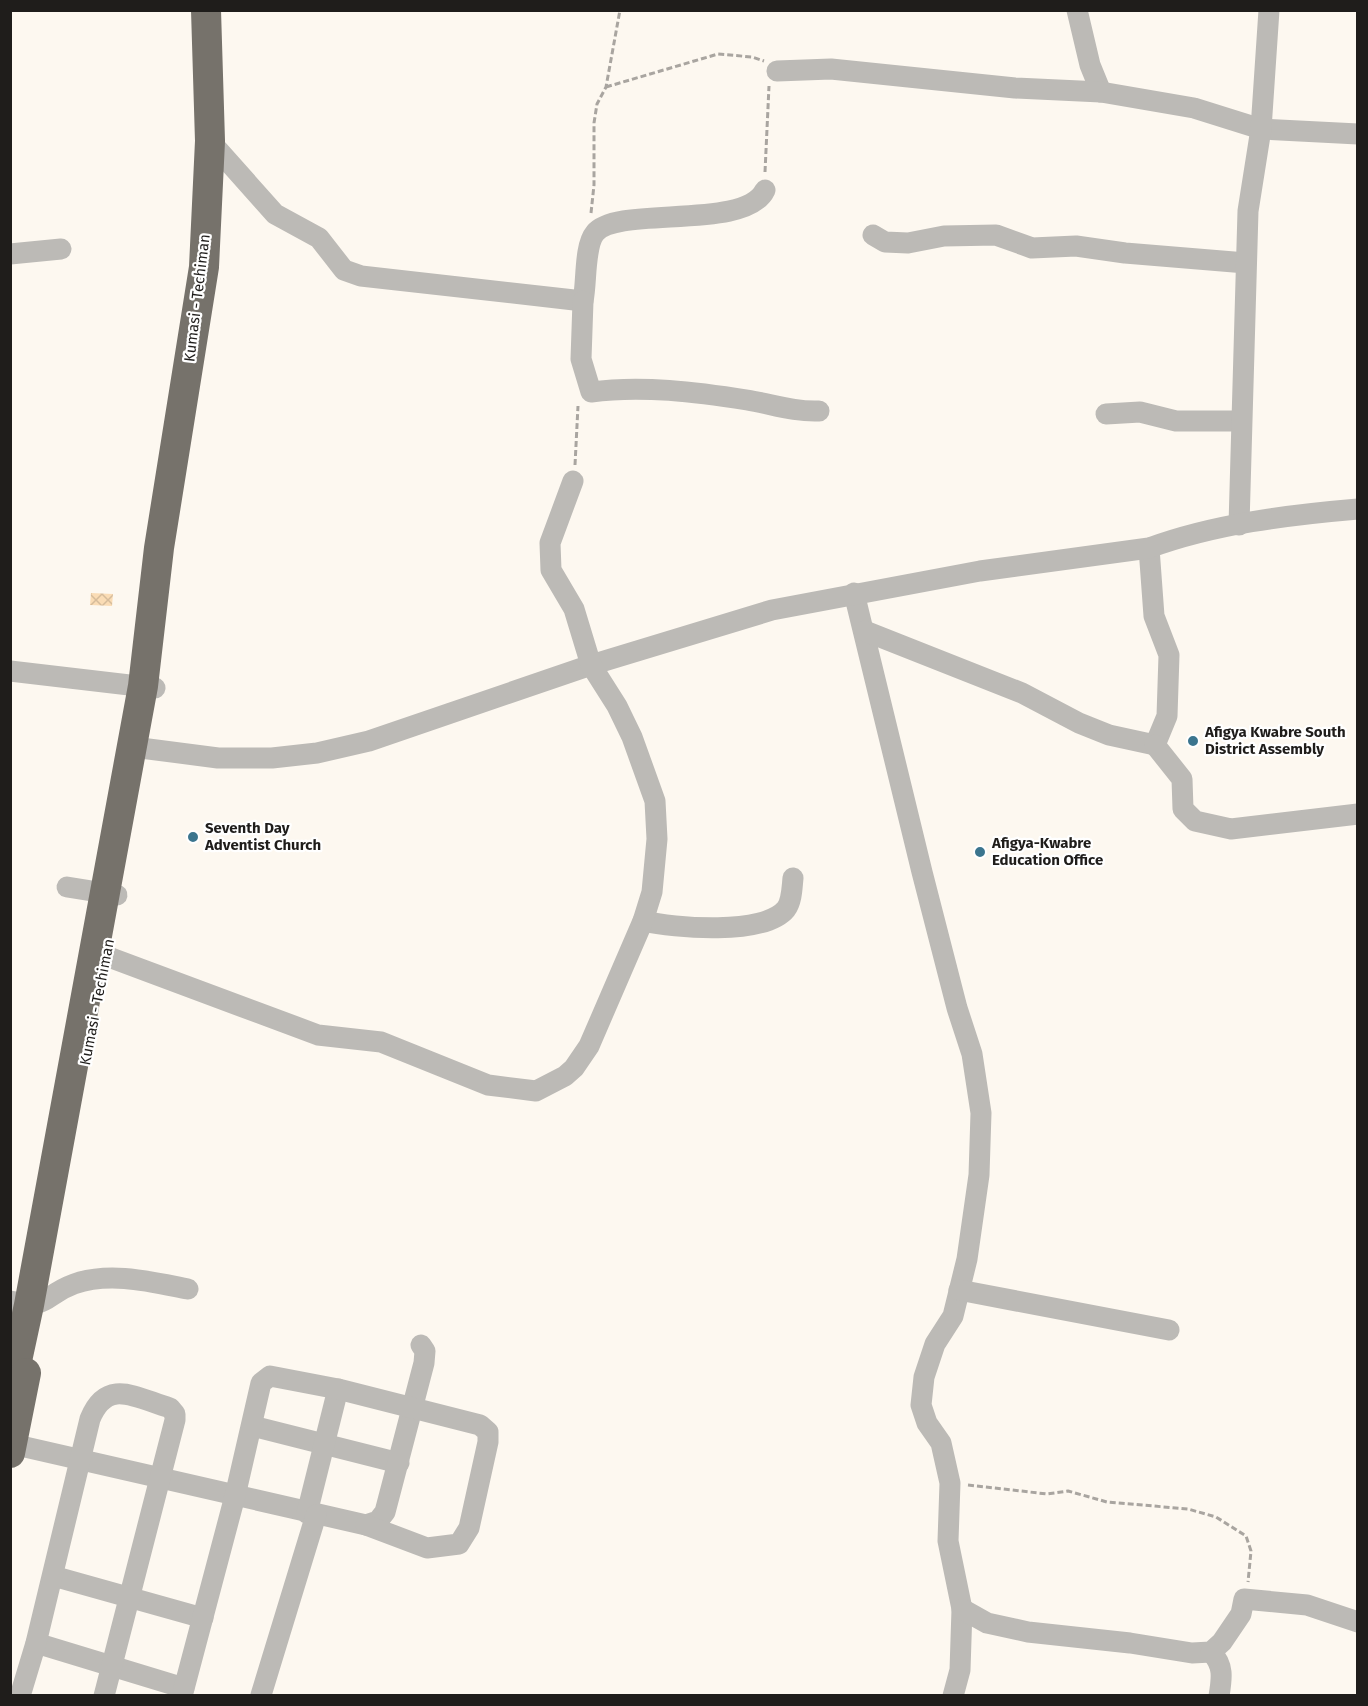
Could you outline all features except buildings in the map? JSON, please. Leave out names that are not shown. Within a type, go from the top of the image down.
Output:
[{"type":"highway","name":"Kumasi - Techiman","points":[[10,1393],[26,1304],[112,894],[149,687],[160,642],[159,548],[204,267],[210,141],[206,10]]},
{"type":"highway","name":"Kumasi - Techiman","points":[[11,1449],[26,1304],[106,956],[112,894]]},
{"type":"street","points":[[1077,10],[1090,65],[1101,92]]},
{"type":"street","points":[[1239,525],[1248,211],[1261,129],[1269,10]]},
{"type":"street","points":[[777,71],[831,69],[1015,88],[1101,92],[1194,108],[1261,129],[1358,134]]},
{"type":"street","points":[[210,141],[275,214],[319,238],[344,270],[360,276],[583,301]]},
{"type":"street","points":[[765,190],[754,204],[732,211],[616,223],[596,230],[591,239],[583,301],[581,359],[591,392],[614,389],[663,391],[748,400],[796,411],[819,411]]},
{"type":"street","points":[[873,235],[885,242],[908,243],[944,236],[996,235],[1032,248],[1076,246],[1125,253],[1246,263]]},
{"type":"street","points":[[10,254],[61,249]]},
{"type":"street","points":[[1106,414],[1140,412],[1185,422],[1241,421]]},
{"type":"street","points":[[106,956],[318,1035],[381,1042],[488,1084],[536,1091],[565,1076],[585,1052],[643,921],[654,872],[657,839],[655,801],[627,727],[591,666],[574,609],[551,570],[550,543],[573,481]]},
{"type":"street","points":[[139,748],[218,758],[272,758],[317,753],[369,741],[591,666],[772,610],[854,593],[1067,557],[1149,548],[1168,541],[1239,525],[1300,514],[1358,509]]},
{"type":"street","points":[[1149,548],[1154,616],[1169,655],[1167,716],[1155,745]]},
{"type":"street","points":[[854,593],[922,872],[957,1008],[972,1054],[981,1113],[979,1175],[967,1259],[953,1316],[935,1344],[924,1377],[921,1405],[927,1423],[941,1443],[950,1483],[948,1541],[962,1609],[960,1670],[953,1695]]},
{"type":"street","points":[[865,631],[1022,693],[1079,723],[1109,735],[1155,745],[1182,779],[1183,809],[1195,821],[1231,829],[1358,814]]},
{"type":"street","points":[[10,671],[149,687]]},
{"type":"street","points":[[643,921],[668,927],[755,924],[774,918],[784,911],[790,903],[793,878]]},
{"type":"street","points":[[67,887],[112,894]]},
{"type":"street","points":[[26,1304],[74,1284],[105,1278],[137,1280],[188,1289]]},
{"type":"street","points":[[959,1290],[1169,1330]]},
{"type":"street","points":[[366,1525],[378,1521],[385,1512],[424,1363],[425,1351],[421,1346]]},
{"type":"street","points":[[11,1449],[82,1461],[161,1478],[235,1496],[311,1514],[366,1525],[427,1548],[459,1544],[470,1528],[488,1432],[480,1425],[412,1410],[338,1389],[270,1376],[261,1383],[235,1496],[183,1692],[112,1666],[36,1643]]},
{"type":"street","points":[[261,1695],[311,1514],[338,1389]]},
{"type":"street","points":[[10,1694],[19,1695],[36,1643],[96,1404],[108,1393],[119,1393],[170,1408],[175,1414],[161,1478],[104,1695]]},
{"type":"street","points":[[252,1426],[399,1462]]},
{"type":"street","points":[[53,1576],[202,1618]]},
{"type":"street","points":[[962,1609],[987,1623],[1028,1632],[1130,1643],[1192,1653],[1211,1652],[1222,1642],[1241,1614],[1244,1599],[1307,1605],[1358,1622]]},
{"type":"street","points":[[1211,1652],[1219,1660],[1222,1676],[1220,1695]]},
{"type":"path","points":[[591,239],[594,123],[597,104],[606,87],[620,10]]},
{"type":"path","points":[[606,87],[718,54],[752,57],[771,64],[777,71],[769,85],[766,116],[765,190]]},
{"type":"path","points":[[573,481],[578,437],[578,403],[591,392]]},
{"type":"path","points":[[950,1483],[1047,1494],[1068,1491],[1107,1502],[1188,1509],[1216,1517],[1246,1536],[1251,1551],[1251,1567],[1244,1599]]},
{"type":"place","name":"Afigya Kwabre South District Assembly","points":[[1193,741]]},
{"type":"place","name":"Seventh Day Adventist Church","points":[[193,837]]},
{"type":"place","name":"Afigya-Kwabre Education Office","points":[[980,852]]}]
